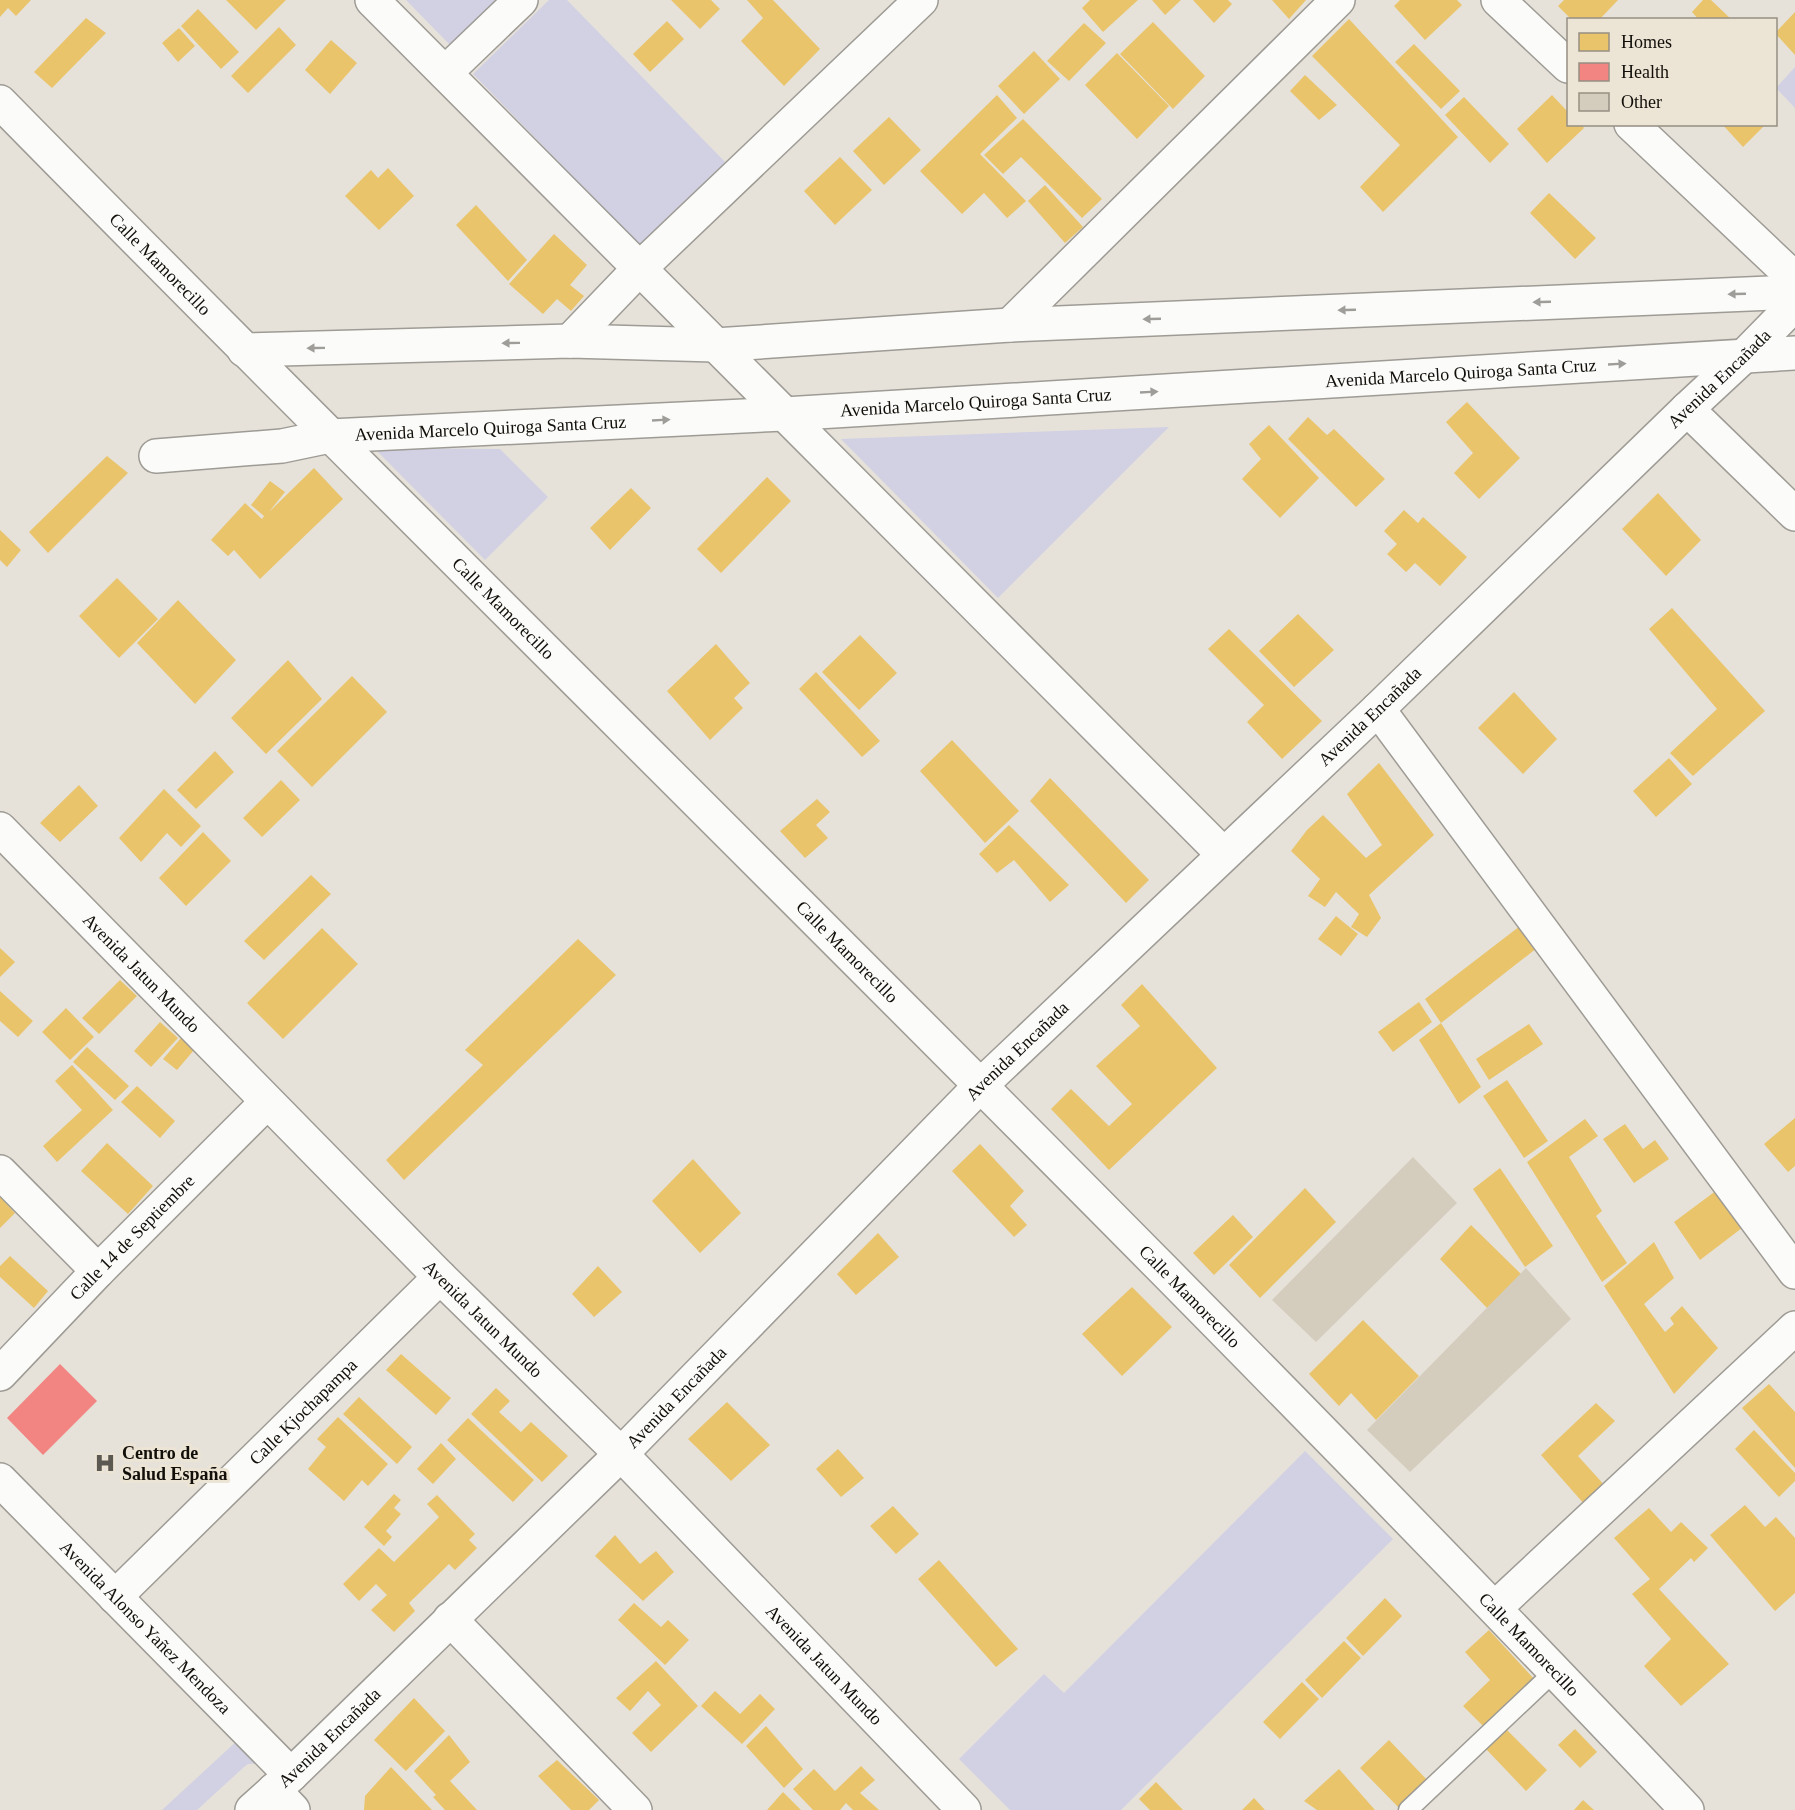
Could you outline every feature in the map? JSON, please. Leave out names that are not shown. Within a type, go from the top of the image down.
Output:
[{"type":"street","points":[[372,0],[1223,854]]},
{"type":"street","points":[[444,73],[521,0]]},
{"type":"street","points":[[570,341],[639,269],[921,0]]},
{"type":"street","points":[[1010,325],[1338,0]]},
{"type":"street","points":[[1498,0],[1567,64]]},
{"type":"street","name":"Calle Mamorecillo","points":[[0,102],[243,350],[981,1085],[1496,1608],[1687,1810]]},
{"type":"street","points":[[1633,126],[1795,279]]},
{"type":"street","points":[[243,350],[570,341],[715,345],[1010,325],[1795,292]]},
{"type":"street","name":"Avenida Encañada","points":[[278,1796],[450,1619],[621,1454],[981,1085],[1378,709],[1795,304]]},
{"type":"street","name":"Avenida Marcelo Quiroga Santa Cruz","points":[[156,456],[282,446],[330,436],[784,414],[1795,353]]},
{"type":"street","points":[[1687,409],[1795,514]]},
{"type":"street","points":[[1378,709],[1795,1272]]},
{"type":"street","name":"Avenida Jatun Mundo","points":[[0,829],[440,1277],[621,1454],[964,1810]]},
{"type":"street","name":"Calle 14 de Septiembre","points":[[0,1374],[98,1271],[267,1102]]},
{"type":"street","points":[[0,1172],[98,1271]]},
{"type":"street","name":"Calle Kjochapampa","points":[[115,1597],[440,1277]]},
{"type":"street","points":[[1496,1608],[1795,1328]]},
{"type":"street","name":"Avenida Alonso Yañez Mendoza","points":[[0,1480],[115,1597],[278,1796]]},
{"type":"street","points":[[450,1619],[635,1810]]},
{"type":"lane","points":[[1408,1810],[1555,1671]]},
{"type":"shaded area","points":[[406,0],[497,0],[451,46]]},
{"type":"shaded area","points":[[549,0],[567,0],[729,166],[643,249],[473,74]]},
{"type":"shaded area","points":[[1795,67],[1795,108],[1777,89]]},
{"type":"shaded area","points":[[1169,427],[998,598],[841,439]]},
{"type":"shaded area","points":[[374,448],[500,449],[548,497],[485,560]]},
{"type":"shaded area","points":[[1305,1451],[1393,1539],[1121,1810],[1010,1810],[959,1759],[1044,1674],[1064,1693]]},
{"type":"shaded area","points":[[239,1739],[258,1763],[244,1767],[197,1810],[162,1810]]},
{"type":"building: Homes","points":[[0,0],[31,0],[16,16],[8,8],[0,17]]},
{"type":"building: Homes","points":[[226,0],[286,0],[256,30]]},
{"type":"building: Homes","points":[[671,0],[711,0],[720,9],[700,29]]},
{"type":"building: Homes","points":[[747,0],[773,0],[820,49],[784,86],[741,41],[763,18]]},
{"type":"building: Homes","points":[[1090,0],[1138,0],[1103,32],[1082,8]]},
{"type":"building: Homes","points":[[1152,0],[1181,0],[1165,15]]},
{"type":"building: Homes","points":[[1193,0],[1228,0],[1232,4],[1214,23]]},
{"type":"building: Homes","points":[[1272,0],[1306,0],[1289,19]]},
{"type":"building: Homes","points":[[1400,0],[1457,0],[1462,5],[1425,40],[1394,6]]},
{"type":"building: Homes","points":[[1564,0],[1618,0],[1601,18],[1570,18],[1558,6]]},
{"type":"building: Homes","points":[[1703,0],[1711,0],[1730,18],[1697,18],[1692,12]]},
{"type":"building: Homes","points":[[198,9],[239,52],[221,69],[181,26]]},
{"type":"building: Homes","points":[[1795,12],[1795,55],[1777,35],[1777,31]]},
{"type":"building: Homes","points":[[86,18],[106,33],[52,88],[34,72]]},
{"type":"building: Homes","points":[[1349,19],[1458,137],[1383,212],[1360,187],[1400,145],[1312,56]]},
{"type":"building: Homes","points":[[667,21],[684,39],[650,72],[633,54]]},
{"type":"building: Homes","points":[[1153,22],[1205,76],[1173,109],[1120,54]]},
{"type":"building: Homes","points":[[1084,23],[1106,43],[1069,81],[1047,61]]},
{"type":"building: Homes","points":[[279,27],[296,45],[248,93],[231,76]]},
{"type":"building: Homes","points":[[179,28],[195,46],[178,62],[162,43]]},
{"type":"building: Homes","points":[[331,40],[357,63],[330,94],[305,70]]},
{"type":"building: Homes","points":[[1414,44],[1460,91],[1441,109],[1395,62]]},
{"type":"building: Homes","points":[[1034,51],[1060,79],[1024,114],[998,86]]},
{"type":"building: Homes","points":[[1117,53],[1169,106],[1137,139],[1085,85]]},
{"type":"building: Homes","points":[[1305,75],[1337,105],[1319,120],[1290,91]]},
{"type":"building: Homes","points":[[997,95],[1017,118],[980,154],[1026,201],[1007,218],[984,193],[962,214],[920,171]]},
{"type":"building: Homes","points":[[1552,95],[1567,111],[1567,126],[1582,126],[1584,128],[1547,163],[1517,129]]},
{"type":"building: Homes","points":[[1464,97],[1509,144],[1490,163],[1445,115]]},
{"type":"building: Homes","points":[[889,117],[921,150],[884,185],[853,151]]},
{"type":"building: Homes","points":[[1023,119],[1102,199],[1082,218],[1021,157],[1003,174],[984,155]]},
{"type":"building: Homes","points":[[1724,126],[1764,126],[1743,147]]},
{"type":"building: Homes","points":[[840,157],[872,190],[835,225],[804,191]]},
{"type":"building: Homes","points":[[388,168],[414,196],[379,230],[345,196],[371,170],[378,178]]},
{"type":"building: Homes","points":[[1045,185],[1083,227],[1065,243],[1028,201]]},
{"type":"building: Homes","points":[[1549,193],[1596,238],[1575,259],[1530,213]]},
{"type":"building: Homes","points":[[476,205],[527,260],[508,281],[456,225]]},
{"type":"building: Homes","points":[[554,234],[587,265],[570,285],[584,296],[571,311],[557,299],[543,314],[509,284]]},
{"type":"building: Homes","points":[[1467,402],[1520,458],[1479,499],[1454,473],[1473,453],[1446,422]]},
{"type":"building: Homes","points":[[1308,417],[1327,435],[1334,429],[1385,479],[1356,507],[1288,439]]},
{"type":"building: Homes","points":[[1269,425],[1319,478],[1280,518],[1242,479],[1261,459],[1249,444]]},
{"type":"building: Homes","points":[[107,456],[128,473],[48,553],[29,532]]},
{"type":"building: Homes","points":[[314,468],[343,499],[260,579],[234,550],[228,556],[211,540],[245,503],[262,519],[264,516],[251,505],[270,481],[285,492],[269,512]]},
{"type":"building: Homes","points":[[767,477],[791,501],[721,573],[697,549]]},
{"type":"building: Homes","points":[[631,488],[651,508],[610,550],[590,528]]},
{"type":"building: Homes","points":[[1658,493],[1701,540],[1666,576],[1622,529]]},
{"type":"building: Homes","points":[[1404,510],[1418,523],[1423,517],[1467,557],[1440,586],[1415,563],[1406,572],[1387,554],[1397,544],[1384,531]]},
{"type":"building: Homes","points":[[0,530],[21,550],[7,567],[0,560]]},
{"type":"building: Homes","points":[[117,578],[158,619],[119,658],[79,616]]},
{"type":"building: Homes","points":[[178,600],[236,660],[195,704],[137,643]]},
{"type":"building: Homes","points":[[1672,608],[1765,711],[1693,776],[1670,753],[1717,709],[1649,629]]},
{"type":"building: Homes","points":[[1298,614],[1334,650],[1294,687],[1259,651]]},
{"type":"building: Homes","points":[[1229,629],[1322,721],[1282,759],[1247,722],[1264,705],[1208,649]]},
{"type":"building: Homes","points":[[860,635],[897,673],[859,710],[822,672]]},
{"type":"building: Homes","points":[[716,644],[750,683],[734,698],[743,708],[710,740],[667,691]]},
{"type":"building: Homes","points":[[288,660],[322,699],[266,754],[231,718]]},
{"type":"building: Homes","points":[[816,672],[880,741],[862,757],[799,689]]},
{"type":"building: Homes","points":[[352,676],[387,712],[312,787],[277,751]]},
{"type":"building: Homes","points":[[1514,692],[1557,739],[1523,774],[1478,728]]},
{"type":"building: Homes","points":[[952,740],[1019,811],[985,843],[920,771]]},
{"type":"building: Homes","points":[[215,751],[234,772],[196,809],[177,790]]},
{"type":"building: Homes","points":[[1669,758],[1692,784],[1656,817],[1633,791]]},
{"type":"building: Homes","points":[[1379,763],[1434,835],[1369,895],[1381,918],[1367,937],[1351,927],[1359,914],[1336,892],[1325,907],[1308,896],[1320,879],[1291,851],[1307,830],[1323,815],[1366,858],[1382,845],[1347,794]]},
{"type":"building: Homes","points":[[1050,778],[1149,880],[1126,903],[1030,801]]},
{"type":"building: Homes","points":[[281,780],[300,800],[262,837],[243,818]]},
{"type":"building: Homes","points":[[79,785],[98,806],[60,842],[40,823]]},
{"type":"building: Homes","points":[[164,789],[201,826],[181,847],[167,833],[141,862],[119,838]]},
{"type":"building: Homes","points":[[817,799],[830,812],[816,825],[828,838],[805,858],[780,831]]},
{"type":"building: Homes","points":[[1009,825],[1069,885],[1050,902],[1014,860],[997,873],[979,854]]},
{"type":"building: Homes","points":[[203,832],[231,861],[186,906],[159,878]]},
{"type":"building: Homes","points":[[311,875],[331,894],[264,960],[244,941]]},
{"type":"building: Homes","points":[[1336,916],[1358,934],[1341,956],[1318,939]]},
{"type":"building: Homes","points":[[1520,926],[1537,948],[1441,1023],[1425,999]]},
{"type":"building: Homes","points":[[322,928],[358,964],[283,1039],[247,1003]]},
{"type":"building: Homes","points":[[578,939],[616,975],[404,1180],[386,1160],[483,1065],[465,1050]]},
{"type":"building: Homes","points":[[0,948],[15,962],[0,977]]},
{"type":"building: Homes","points":[[120,980],[137,996],[99,1034],[82,1018]]},
{"type":"building: Homes","points":[[1142,984],[1217,1068],[1109,1170],[1051,1109],[1071,1089],[1109,1126],[1132,1104],[1096,1066],[1140,1026],[1121,1005]]},
{"type":"building: Homes","points":[[0,991],[33,1021],[18,1037],[0,1021]]},
{"type":"building: Homes","points":[[1419,1002],[1432,1022],[1393,1052],[1378,1032]]},
{"type":"building: Homes","points":[[66,1008],[94,1037],[70,1060],[42,1032]]},
{"type":"building: Homes","points":[[160,1022],[178,1038],[151,1067],[134,1051]]},
{"type":"building: Homes","points":[[1441,1023],[1481,1087],[1459,1104],[1419,1040]]},
{"type":"building: Homes","points":[[1529,1024],[1543,1044],[1489,1080],[1476,1059]]},
{"type":"building: Homes","points":[[181,1038],[194,1050],[177,1070],[163,1059]]},
{"type":"building: Homes","points":[[87,1047],[129,1086],[115,1100],[73,1062]]},
{"type":"building: Homes","points":[[72,1065],[113,1110],[57,1162],[43,1146],[82,1110],[55,1081]]},
{"type":"building: Homes","points":[[1507,1080],[1548,1141],[1524,1158],[1483,1096]]},
{"type":"building: Homes","points":[[137,1086],[175,1121],[160,1138],[121,1102]]},
{"type":"building: Homes","points":[[1795,1118],[1795,1166],[1788,1172],[1764,1144]]},
{"type":"building: Homes","points":[[1585,1119],[1598,1136],[1569,1157],[1602,1211],[1596,1216],[1627,1263],[1602,1282],[1527,1162]]},
{"type":"building: Homes","points":[[1625,1124],[1643,1149],[1655,1140],[1669,1159],[1634,1183],[1603,1139]]},
{"type":"building: Homes","points":[[107,1143],[153,1186],[128,1214],[81,1171]]},
{"type":"building: Homes","points":[[980,1144],[1024,1191],[1010,1206],[1027,1225],[1014,1237],[952,1171]]},
{"type":"building: Homes","points":[[693,1159],[741,1213],[700,1253],[652,1201]]},
{"type":"building: Homes","points":[[1500,1168],[1553,1246],[1525,1267],[1473,1189]]},
{"type":"building: Homes","points":[[1305,1188],[1336,1222],[1260,1298],[1229,1265]]},
{"type":"building: Homes","points":[[1717,1190],[1742,1228],[1700,1260],[1674,1222]]},
{"type":"building: Homes","points":[[0,1197],[15,1213],[0,1228]]},
{"type":"building: Homes","points":[[1233,1215],[1253,1237],[1214,1275],[1193,1253]]},
{"type":"building: Homes","points":[[1471,1225],[1521,1274],[1487,1308],[1440,1259]]},
{"type":"building: Homes","points":[[878,1233],[899,1257],[856,1295],[837,1274]]},
{"type":"building: Homes","points":[[1654,1242],[1674,1278],[1644,1304],[1665,1332],[1674,1324],[1670,1318],[1682,1306],[1718,1348],[1674,1394],[1604,1286]]},
{"type":"building: Homes","points":[[10,1256],[48,1291],[34,1308],[0,1277],[0,1266]]},
{"type":"building: Homes","points":[[598,1266],[622,1292],[594,1317],[572,1294]]},
{"type":"building: Homes","points":[[1132,1287],[1172,1327],[1122,1376],[1082,1334]]},
{"type":"building: Homes","points":[[1363,1320],[1419,1376],[1376,1420],[1351,1393],[1339,1406],[1309,1374]]},
{"type":"building: Homes","points":[[401,1354],[451,1398],[436,1415],[386,1370]]},
{"type":"building: Homes","points":[[1769,1384],[1795,1412],[1795,1468],[1742,1408]]},
{"type":"building: Homes","points":[[496,1388],[510,1401],[499,1412],[521,1432],[531,1422],[568,1456],[542,1482],[471,1414]]},
{"type":"building: Homes","points":[[359,1397],[412,1447],[397,1464],[343,1414]]},
{"type":"building: Homes","points":[[727,1402],[770,1445],[731,1481],[688,1439]]},
{"type":"building: Homes","points":[[1596,1403],[1615,1421],[1578,1456],[1607,1488],[1585,1505],[1541,1455]]},
{"type":"building: Homes","points":[[338,1417],[388,1464],[368,1486],[362,1480],[344,1501],[308,1469],[326,1447],[317,1439]]},
{"type":"building: Homes","points":[[468,1418],[534,1480],[513,1502],[447,1440]]},
{"type":"building: Homes","points":[[1754,1430],[1795,1473],[1795,1481],[1779,1497],[1735,1449]]},
{"type":"building: Homes","points":[[441,1443],[456,1459],[433,1484],[417,1469]]},
{"type":"building: Homes","points":[[838,1449],[864,1478],[841,1497],[816,1469]]},
{"type":"building: Homes","points":[[394,1494],[401,1500],[394,1508],[401,1514],[386,1531],[392,1537],[384,1546],[364,1527]]},
{"type":"building: Homes","points":[[437,1495],[475,1534],[469,1540],[477,1548],[455,1570],[449,1564],[409,1603],[415,1611],[394,1632],[371,1610],[387,1595],[376,1584],[359,1601],[343,1584],[379,1548],[394,1562],[439,1517],[427,1504]]},
{"type":"building: Homes","points":[[1745,1505],[1765,1527],[1776,1517],[1795,1538],[1795,1593],[1775,1611],[1710,1535]]},
{"type":"building: Homes","points":[[893,1506],[919,1534],[896,1554],[870,1526]]},
{"type":"building: Homes","points":[[1649,1508],[1671,1532],[1681,1522],[1708,1548],[1694,1562],[1691,1558],[1659,1589],[1729,1664],[1681,1706],[1644,1666],[1671,1639],[1632,1594],[1650,1579],[1614,1538]]},
{"type":"building: Homes","points":[[615,1535],[640,1564],[656,1551],[674,1572],[643,1601],[595,1556]]},
{"type":"building: Homes","points":[[939,1560],[1018,1649],[996,1667],[918,1579]]},
{"type":"building: Homes","points":[[1385,1598],[1402,1616],[1363,1656],[1346,1638]]},
{"type":"building: Homes","points":[[634,1603],[661,1627],[668,1620],[689,1640],[665,1665],[618,1620]]},
{"type":"building: Homes","points":[[1489,1630],[1535,1680],[1484,1727],[1463,1706],[1490,1680],[1465,1652]]},
{"type":"building: Homes","points":[[1344,1641],[1361,1658],[1322,1698],[1305,1680]]},
{"type":"building: Homes","points":[[656,1661],[698,1706],[651,1752],[632,1733],[661,1705],[648,1691],[630,1711],[616,1698]]},
{"type":"building: Homes","points":[[1302,1682],[1319,1699],[1280,1739],[1263,1722]]},
{"type":"building: Homes","points":[[715,1691],[740,1714],[760,1694],[775,1709],[742,1744],[701,1706]]},
{"type":"building: Homes","points":[[414,1698],[445,1731],[406,1771],[374,1740]]},
{"type":"building: Homes","points":[[766,1726],[803,1769],[784,1788],[746,1746]]},
{"type":"building: Homes","points":[[1506,1729],[1547,1770],[1526,1791],[1486,1749]]},
{"type":"building: Homes","points":[[1575,1729],[1597,1752],[1580,1768],[1558,1745]]},
{"type":"building: Homes","points":[[449,1735],[470,1762],[450,1781],[477,1810],[445,1810],[433,1797],[436,1795],[414,1771]]},
{"type":"building: Homes","points":[[1389,1740],[1429,1782],[1401,1810],[1360,1768]]},
{"type":"building: Homes","points":[[557,1760],[599,1800],[589,1810],[571,1810],[538,1776]]},
{"type":"building: Homes","points":[[861,1766],[875,1780],[860,1793],[879,1810],[853,1810],[846,1803],[840,1810],[813,1810],[793,1789],[814,1769],[835,1791]]},
{"type":"building: Homes","points":[[391,1767],[432,1810],[364,1810],[365,1796]]},
{"type":"building: Homes","points":[[1339,1769],[1375,1810],[1317,1810],[1304,1801]]},
{"type":"building: Homes","points":[[1156,1782],[1183,1810],[1150,1810],[1139,1799]]},
{"type":"building: Homes","points":[[783,1792],[801,1810],[767,1810]]},
{"type":"building: Homes","points":[[1254,1798],[1265,1810],[1242,1810]]},
{"type":"building: Homes","points":[[1583,1800],[1594,1810],[1574,1810]]},
{"type":"building: Health","points":[[60,1364],[97,1401],[43,1455],[7,1418]]},
{"type":"building: Other","points":[[1413,1157],[1457,1203],[1316,1342],[1272,1300]]},
{"type":"building: Other","points":[[1526,1268],[1571,1319],[1410,1472],[1367,1430]]},
{"type":"place","name":"Centro de Salud España","points":[[105,1463]]}]
